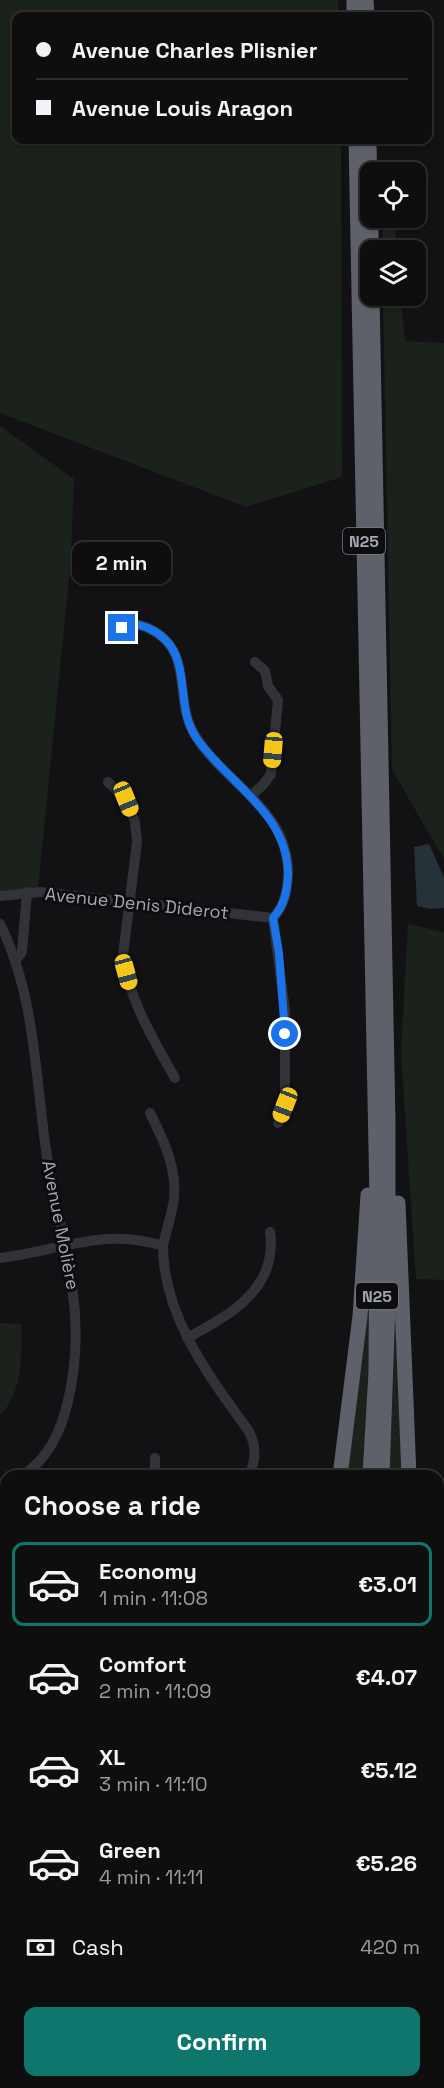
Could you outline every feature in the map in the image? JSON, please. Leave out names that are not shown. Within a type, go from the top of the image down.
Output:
[{"type":"highway","name":"N25","points":[[356,144],[387,1360],[382,1470]]},
{"type":"highway","points":[[369,144],[369,162]]},
{"type":"highway","name":"N25","points":[[370,1470],[382,1119],[372,306]]},
{"type":"highway","points":[[341,1470],[360,1316],[368,1196],[368,1129],[382,1119],[395,1135],[410,1470]]},
{"type":"street","points":[[122,628],[129,624],[140,625],[157,633],[170,645],[180,663],[184,708],[193,732],[274,825],[282,842],[287,860],[285,900],[273,918],[285,1011],[285,1105],[278,1123]]},
{"type":"street","points":[[250,796],[263,785],[271,774],[278,700],[268,686],[265,671],[255,662]]},
{"type":"street","points":[[108,782],[126,799],[135,822],[137,842],[123,955],[128,982],[151,1034],[175,1078]]},
{"type":"street","points":[[16,960],[22,952],[27,892]]},
{"type":"street","name":"Avenue Denis Diderot","points":[[0,896],[27,892],[273,918]]},
{"type":"street","name":"Avenue Molière","points":[[0,924],[4,940],[16,960],[25,989],[47,1154],[76,1313],[73,1378],[58,1434],[40,1462],[30,1470]]},
{"type":"street","points":[[150,1113],[171,1160],[174,1183],[172,1211],[163,1246],[165,1275],[187,1338],[252,1436],[255,1454],[251,1470]]},
{"type":"street","points":[[187,1338],[229,1315],[249,1296],[273,1254],[270,1232]]},
{"type":"street","points":[[0,1258],[116,1237],[163,1246]]},
{"type":"street","points":[[155,1458],[155,1470]]},
{"type":"shaded area","points":[[0,0],[338,0],[338,12],[12,12],[12,144],[341,144],[342,477],[246,507],[0,413]]},
{"type":"shaded area","points":[[382,228],[395,228],[396,240],[383,240]]},
{"type":"shaded area","points":[[383,306],[401,306],[405,341],[444,343],[444,859],[392,770]]},
{"type":"shaded area","points":[[0,426],[74,479],[71,558],[38,889],[0,892]]},
{"type":"shaded area","points":[[429,844],[444,877],[444,908],[431,909],[417,906],[414,847]]},
{"type":"shaded area","points":[[408,924],[444,932],[444,1280],[416,1279],[401,1052]]},
{"type":"shaded area","points":[[394,1203],[405,1470],[387,1470]]},
{"type":"shaded area","points":[[369,1249],[369,1379],[364,1470],[346,1470]]},
{"type":"shaded area","points":[[0,1323],[21,1324],[21,1348],[17,1385],[8,1406],[0,1415]]},
{"type":"route","points":[[122,628],[135,624],[149,628],[170,645],[180,663],[184,708],[195,737],[267,814],[282,842],[288,865],[286,895],[284,903],[273,918],[285,1011],[285,1034]]}]
